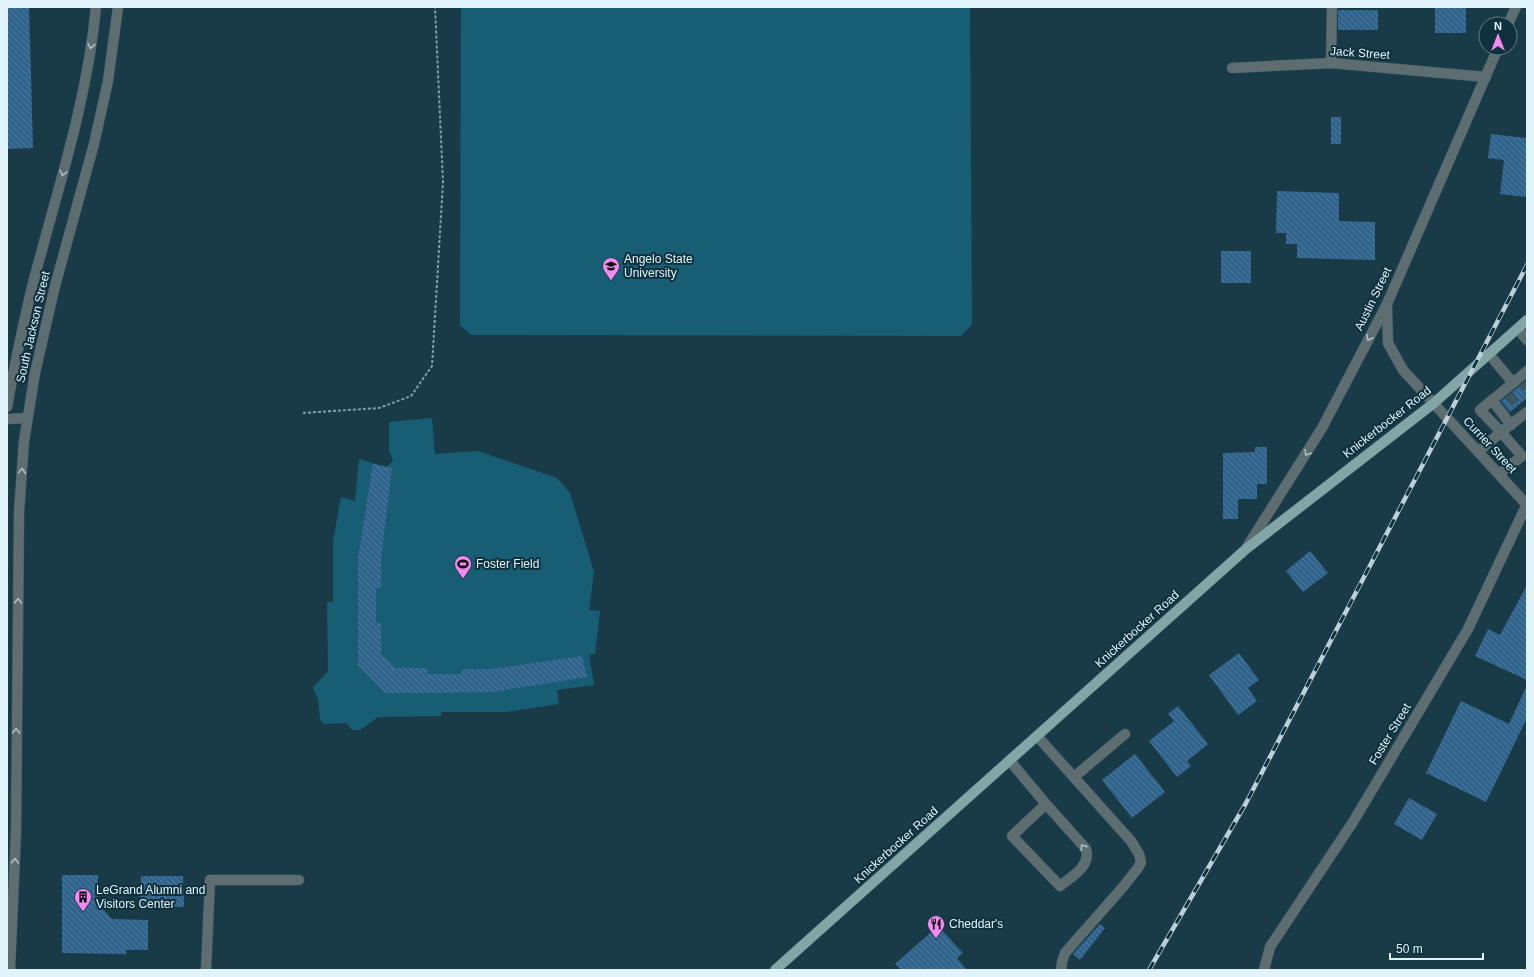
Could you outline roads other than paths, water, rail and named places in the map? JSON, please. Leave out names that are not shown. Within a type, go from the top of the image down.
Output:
[{"type":"main road","name":"Knickerbocker Road","points":[[775,970],[1246,549],[1434,403],[1527,320]]},
{"type":"street","name":"South Jackson Street","points":[[7,407],[13,370],[32,291],[81,103],[96,7]]},
{"type":"street","name":"South Jackson Street","points":[[10,970],[16,832],[18,512],[27,418],[35,373],[55,286],[94,144],[108,81],[118,7]]},
{"type":"street","points":[[1331,63],[1332,7]]},
{"type":"street","name":"Austin Street","points":[[1246,549],[1322,428],[1387,304],[1495,56]]},
{"type":"street","name":"Jack Street","points":[[1232,68],[1331,63],[1486,78]]},
{"type":"street","name":"Currier Street","points":[[1387,304],[1388,342],[1403,370],[1527,504]]},
{"type":"street","points":[[1518,329],[1527,340]]},
{"type":"street","points":[[1489,354],[1514,386]]},
{"type":"street","points":[[1499,474],[1522,456],[1480,410],[1492,400],[1514,386],[1527,371]]},
{"type":"street","points":[[1492,400],[1511,425]]},
{"type":"street","points":[[1478,452],[1501,432],[1526,414],[1517,406]]},
{"type":"street","points":[[7,419],[27,418]]},
{"type":"street","name":"Foster Street","points":[[1264,970],[1270,947],[1353,822],[1468,629],[1527,504]]},
{"type":"street","points":[[1074,777],[1124,734]]},
{"type":"street","points":[[1037,736],[1130,841],[1139,854],[1141,862],[1123,887],[1065,953],[1061,970]]},
{"type":"street","points":[[1010,761],[1086,849],[1088,856],[1086,864],[1060,886],[1012,836],[1046,804]]},
{"type":"street","points":[[206,970],[210,880],[299,880]]},
{"type":"tunnel","points":[[1523,383],[1527,388]]},
{"type":"tunnel","points":[[1509,395],[1517,406]]},
{"type":"railway","points":[[1149,970],[1246,803],[1527,265]]},
{"type":"place","name":"Angelo State University","points":[[611,281]]},
{"type":"place","name":"Foster Field","points":[[463,579]]},
{"type":"place","name":"LeGrand Alumni and Visitors Center","points":[[83,912]]},
{"type":"place","name":"Cheddar's","points":[[936,939]]}]
